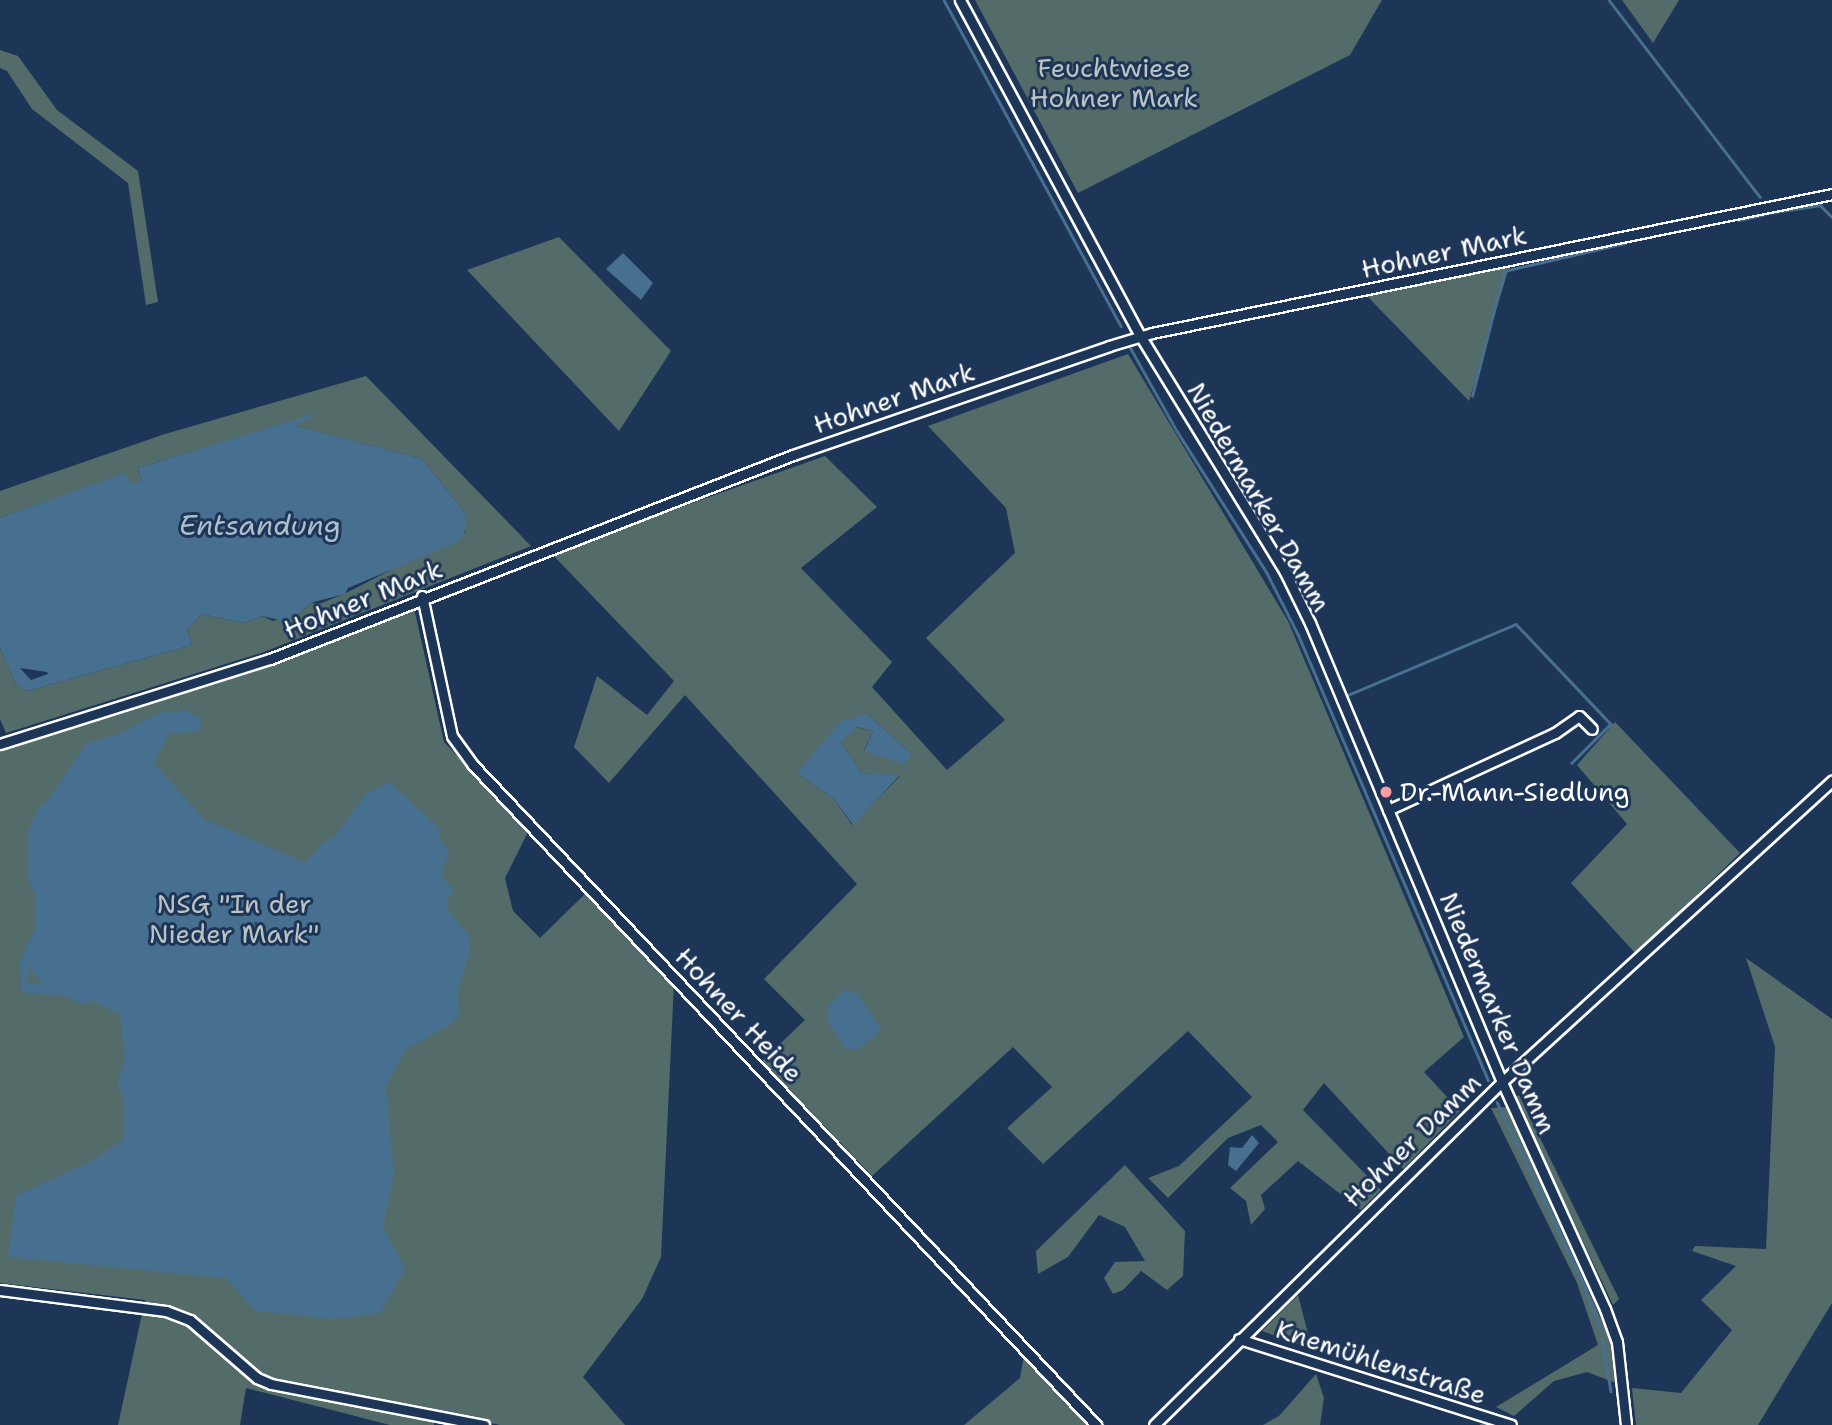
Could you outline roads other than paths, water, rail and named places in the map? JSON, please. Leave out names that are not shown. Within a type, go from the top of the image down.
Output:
[{"type":"street","name":"Niedermarker Damm","points":[[960,0],[1141,337],[1285,572],[1502,1083],[1609,1320],[1617,1342],[1626,1425]]},
{"type":"street","name":"Hohner Mark","points":[[0,744],[270,659],[422,596],[793,455],[1141,337],[1832,194]]},
{"type":"street","name":"Hohner Heide","points":[[422,596],[452,736],[473,765],[1096,1425]]},
{"type":"street","points":[[1388,810],[1555,733],[1578,716],[1592,729]]},
{"type":"street","name":"Hohner Damm","points":[[1154,1425],[1502,1083],[1832,781]]},
{"type":"street","points":[[0,1290],[166,1311],[190,1320],[257,1378],[271,1384],[484,1425]]},
{"type":"street","name":"Knemühlenstraße","points":[[1239,1339],[1511,1425]]},
{"type":"water","points":[[623,253],[653,283],[641,300],[606,269]]},
{"type":"water","name":"Entsandung","points":[[320,412],[296,426],[422,459],[465,513],[466,528],[460,541],[348,588],[345,594],[310,603],[298,615],[283,621],[262,616],[243,623],[202,614],[187,630],[192,645],[27,691],[16,684],[0,648],[0,518],[125,473],[131,485],[142,480],[138,468]],"holes":[[[20,668],[48,674],[31,680]]]},
{"type":"water","name":"NSG \"In der Nieder Mark\"","points":[[185,710],[201,719],[200,731],[168,734],[154,763],[204,819],[305,863],[323,843],[334,837],[367,793],[389,782],[439,828],[439,839],[449,852],[441,875],[454,891],[447,898],[448,910],[469,935],[470,950],[458,991],[459,1015],[448,1026],[405,1050],[386,1086],[394,1175],[383,1227],[405,1269],[380,1313],[335,1319],[255,1311],[226,1278],[8,1257],[16,1196],[92,1161],[123,1140],[124,1099],[117,1084],[125,1060],[120,1014],[92,1001],[82,1004],[63,996],[22,992],[20,960],[36,928],[35,893],[27,879],[28,831],[39,807],[47,802],[86,744],[122,733],[158,713]],"holes":[[[30,966],[44,985],[26,982]]]},
{"type":"water","points":[[867,714],[912,754],[905,764],[864,751],[873,731],[857,727],[841,743],[862,773],[900,775],[853,825],[834,799],[797,773],[840,722]]},
{"type":"water","points":[[845,990],[858,994],[881,1029],[858,1050],[845,1049],[827,1020],[828,1006]]},
{"type":"water","points":[[1252,1135],[1259,1143],[1236,1171],[1228,1165],[1230,1147],[1242,1148]]},
{"type":"waterway","points":[[944,0],[1121,326]]},
{"type":"waterway","points":[[1609,0],[1760,197]]},
{"type":"waterway","points":[[1762,214],[1820,205],[1832,217]]},
{"type":"waterway","points":[[1739,220],[1762,215]]},
{"type":"waterway","points":[[1472,396],[1504,271],[1625,243]]},
{"type":"waterway","points":[[1130,347],[1177,431],[1267,573],[1298,634],[1488,1080]]},
{"type":"waterway","points":[[1348,695],[1516,624],[1611,724],[1572,763]]},
{"type":"waterway","points":[[1497,1102],[1583,1282],[1600,1328]]},
{"type":"waterway","points":[[1602,1338],[1611,1391]]},
{"type":"waterway","points":[[1481,1425],[1487,1425]]},
{"type":"place","name":"Dr.-Mann-Siedlung","points":[[1386,792]]},
{"type":"park label","name":"Feuchtwiese Hohner Mark","points":[[1114,83]]}]
